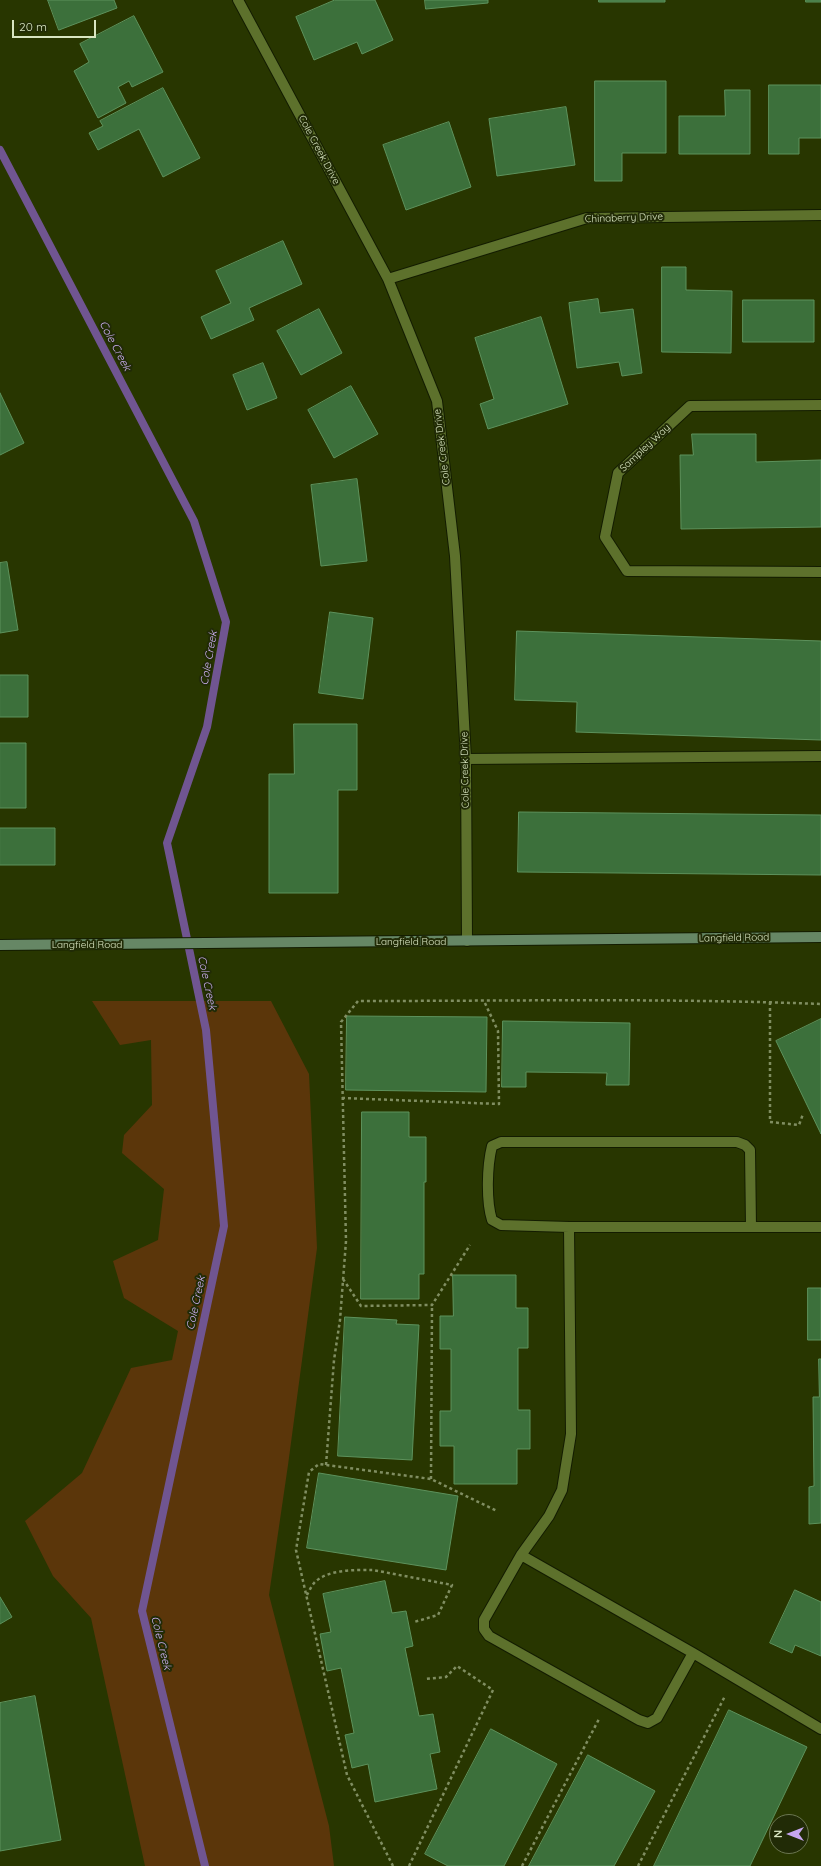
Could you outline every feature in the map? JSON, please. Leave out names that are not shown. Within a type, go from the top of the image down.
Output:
[{"type":"street","name":"Cole Creek Drive","points":[[238,0],[388,279],[437,401],[455,556],[466,759],[467,941]]},
{"type":"street","name":"Chinaberry Drive","points":[[388,279],[587,218],[821,215]]},
{"type":"street","name":"Sampley Way","points":[[821,406],[690,406],[618,473],[605,537],[627,571],[821,572]]},
{"type":"street","points":[[466,759],[821,756]]},
{"type":"street","name":"Langfield Road","points":[[0,945],[821,937]]},
{"type":"street","points":[[751,1227],[750,1150],[745,1145],[738,1142],[501,1142],[492,1146],[490,1155],[489,1209],[492,1220],[501,1225],[568,1227],[821,1228]]},
{"type":"street","points":[[568,1227],[571,1434],[562,1490],[552,1509],[521,1555],[484,1620],[484,1629],[489,1636],[639,1720],[648,1723],[657,1718],[694,1653]]},
{"type":"street","points":[[521,1555],[694,1653],[821,1729]]},
{"type":"path","points":[[326,1465],[334,1360],[340,1320],[346,1241],[341,1022],[358,1001],[770,1002],[821,1004]]},
{"type":"path","points":[[342,1098],[499,1104],[498,1031],[484,1001]]},
{"type":"path","points":[[770,1002],[770,1122],[799,1125],[803,1114]]},
{"type":"path","points":[[431,1479],[432,1305],[470,1245]]},
{"type":"path","points":[[343,1279],[361,1306],[432,1305]]},
{"type":"path","points":[[393,1866],[347,1775],[296,1550],[309,1472],[319,1464],[431,1479],[497,1511]]},
{"type":"path","points":[[306,1595],[315,1582],[332,1573],[360,1570],[373,1570],[452,1585],[438,1615],[414,1622]]},
{"type":"path","points":[[408,1866],[493,1690],[456,1666],[446,1677],[424,1679]]},
{"type":"path","points":[[638,1866],[725,1696]]},
{"type":"path","points":[[522,1866],[608,1703]]},
{"type":"shaded area","points":[[92,1001],[271,1001],[309,1074],[317,1248],[269,1595],[329,1826],[334,1866],[145,1866],[91,1618],[53,1576],[25,1521],[82,1473],[131,1368],[172,1360],[178,1331],[124,1298],[113,1261],[158,1240],[164,1189],[122,1153],[124,1135],[152,1105],[151,1040],[120,1045]]},
{"type":"building","points":[[48,0],[114,0],[117,8],[59,30]]},
{"type":"building","points":[[335,0],[375,0],[393,40],[362,54],[357,42],[314,60],[296,17]]},
{"type":"building","points":[[425,0],[488,0],[488,3],[426,9]]},
{"type":"building","points":[[599,0],[665,0],[665,2],[599,2]]},
{"type":"building","points":[[806,0],[821,0],[821,2],[806,2]]},
{"type":"building","points":[[134,16],[163,72],[132,87],[129,81],[118,87],[126,103],[98,118],[74,71],[89,62],[80,44]]},
{"type":"building","points":[[595,81],[666,81],[666,153],[622,153],[622,181],[595,181]]},
{"type":"building","points":[[769,85],[821,85],[821,138],[799,138],[799,154],[769,154]]},
{"type":"building","points":[[163,88],[200,158],[163,177],[139,129],[98,150],[89,133],[103,126],[100,121]]},
{"type":"building","points":[[725,90],[750,90],[750,154],[679,154],[679,116],[725,116]]},
{"type":"building","points":[[566,107],[575,165],[497,176],[489,119]]},
{"type":"building","points":[[449,122],[471,187],[406,210],[383,145]]},
{"type":"building","points":[[283,241],[302,284],[249,308],[254,320],[211,339],[201,317],[231,303],[216,271]]},
{"type":"building","points":[[662,267],[686,267],[686,290],[732,291],[731,353],[662,352]]},
{"type":"building","points":[[598,299],[600,313],[633,309],[642,373],[622,376],[619,362],[577,368],[569,303]]},
{"type":"building","points":[[743,300],[814,300],[814,342],[743,342]]},
{"type":"building","points":[[319,309],[342,353],[301,375],[277,331]]},
{"type":"building","points":[[541,317],[568,404],[488,429],[480,404],[494,399],[475,338]]},
{"type":"building","points":[[263,363],[277,398],[247,410],[233,375]]},
{"type":"building","points":[[351,386],[378,434],[334,458],[308,410]]},
{"type":"building","points":[[0,393],[24,443],[0,455]]},
{"type":"building","points":[[692,434],[756,434],[756,462],[821,460],[821,527],[681,529],[680,455],[693,455]]},
{"type":"building","points":[[357,479],[367,561],[321,566],[311,485]]},
{"type":"building","points":[[7,562],[18,630],[0,633],[0,563]]},
{"type":"building","points":[[330,612],[373,618],[363,699],[319,693]]},
{"type":"building","points":[[517,631],[821,641],[821,740],[576,732],[577,702],[515,700]]},
{"type":"building","points":[[0,675],[28,675],[28,717],[0,717]]},
{"type":"building","points":[[294,724],[357,724],[357,790],[338,790],[338,893],[269,893],[269,774],[294,774]]},
{"type":"building","points":[[0,743],[26,743],[26,808],[0,808]]},
{"type":"building","points":[[519,812],[821,815],[821,875],[518,872]]},
{"type":"building","points":[[0,828],[55,828],[55,865],[0,865]]},
{"type":"building","points":[[347,1016],[487,1017],[486,1092],[346,1090]]},
{"type":"building","points":[[821,1019],[821,1134],[776,1041]]},
{"type":"building","points":[[503,1021],[630,1023],[629,1085],[606,1085],[607,1073],[526,1072],[526,1087],[502,1087]]},
{"type":"building","points":[[362,1112],[409,1112],[409,1137],[426,1137],[426,1182],[424,1182],[424,1274],[419,1274],[419,1299],[361,1299]]},
{"type":"building","points":[[453,1275],[516,1275],[516,1308],[528,1308],[528,1348],[518,1348],[518,1410],[530,1410],[530,1449],[517,1449],[517,1484],[454,1484],[454,1446],[440,1446],[440,1411],[451,1411],[451,1349],[440,1349],[440,1316],[453,1316]]},
{"type":"building","points":[[808,1288],[821,1288],[821,1340],[808,1340]]},
{"type":"building","points":[[345,1317],[397,1320],[396,1324],[419,1325],[412,1460],[338,1456]]},
{"type":"building","points":[[819,1359],[821,1359],[821,1523],[809,1524],[809,1487],[814,1486],[813,1397],[819,1397]]},
{"type":"building","points":[[319,1473],[458,1496],[446,1570],[307,1548]]},
{"type":"building","points":[[385,1581],[392,1613],[406,1611],[413,1646],[405,1648],[419,1716],[433,1714],[440,1752],[430,1754],[437,1789],[375,1802],[368,1764],[352,1768],[345,1735],[354,1733],[341,1668],[327,1671],[320,1634],[331,1632],[323,1594]]},
{"type":"building","points":[[795,1590],[821,1602],[821,1656],[795,1645],[792,1653],[770,1643]]},
{"type":"building","points":[[0,1597],[12,1617],[0,1624]]},
{"type":"building","points":[[35,1696],[61,1840],[0,1851],[0,1703]]},
{"type":"building","points":[[729,1710],[807,1747],[775,1814],[769,1814],[769,1826],[750,1866],[654,1866]]},
{"type":"building","points":[[491,1729],[557,1764],[504,1866],[448,1866],[425,1854]]},
{"type":"building","points":[[588,1755],[655,1791],[614,1866],[529,1866]]},
{"type":"waterway","name":"Cole Creek","points":[[0,150],[194,521],[226,622],[207,727],[167,843],[206,1030],[224,1226],[142,1611],[205,1866]]}]
